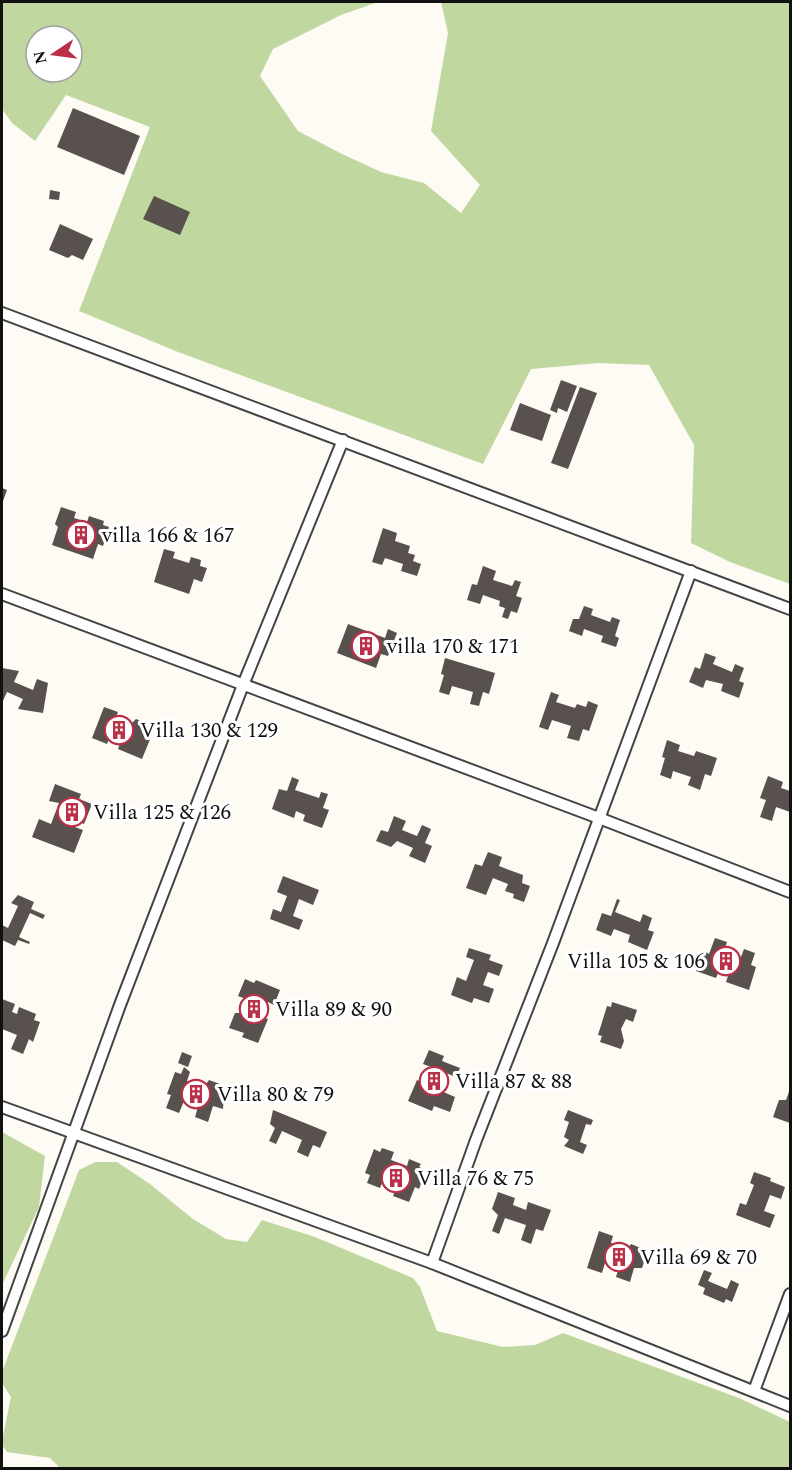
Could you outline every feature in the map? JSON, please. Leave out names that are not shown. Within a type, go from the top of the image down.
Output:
[{"type":"street","points":[[2,313],[790,609]]},
{"type":"street","points":[[2,1331],[73,1134],[243,685],[343,440]]},
{"type":"street","points":[[432,1263],[476,1140],[553,943],[691,571]]},
{"type":"street","points":[[2,594],[790,892]]},
{"type":"street","points":[[2,1107],[432,1263],[790,1406]]},
{"type":"street","points":[[754,1391],[790,1294]]},
{"type":"green space","points":[[2,2],[378,2],[341,15],[273,49],[260,76],[298,131],[381,172],[424,183],[461,213],[480,185],[431,131],[448,33],[441,2],[790,2],[790,584],[730,562],[691,543],[694,445],[649,365],[598,363],[531,369],[483,464],[178,352],[79,311],[150,127],[66,95],[35,141],[12,123],[2,109]]},
{"type":"green space","points":[[2,1132],[45,1156],[39,1207],[2,1285]]},
{"type":"green space","points":[[95,1162],[117,1162],[150,1184],[193,1219],[226,1239],[247,1242],[262,1220],[315,1237],[413,1278],[420,1287],[437,1331],[503,1347],[535,1345],[563,1333],[739,1398],[790,1422],[790,1468],[60,1468],[50,1458],[7,1452],[2,1441],[11,1397],[2,1383],[2,1372],[79,1170]]},
{"type":"building","points":[[73,108],[140,136],[124,175],[57,147]]},
{"type":"building","points":[[50,190],[60,192],[59,200],[49,199]]},
{"type":"building","points":[[154,196],[190,212],[180,235],[143,219]]},
{"type":"building","points":[[60,224],[93,239],[83,260],[72,255],[68,258],[49,250]]},
{"type":"building","points":[[561,380],[577,386],[567,412],[558,408],[557,413],[550,410]]},
{"type":"building","points":[[580,387],[597,393],[568,469],[551,463]]},
{"type":"building","points":[[520,403],[551,415],[542,441],[510,430]]},
{"type":"building","points":[[2,488],[7,490],[2,504]]},
{"type":"building","name":"villa 166 & 167","points":[[61,507],[76,512],[74,518],[87,522],[89,516],[104,521],[103,525],[109,527],[103,546],[98,544],[93,559],[52,545],[58,527],[55,524]]},
{"type":"building","points":[[383,528],[397,533],[395,541],[410,546],[408,553],[415,555],[413,561],[421,564],[417,576],[401,571],[403,564],[385,558],[382,565],[372,562]]},
{"type":"building","points":[[164,549],[175,552],[173,558],[189,563],[191,557],[201,560],[200,566],[207,568],[202,582],[194,579],[189,594],[154,582]]},
{"type":"building","points":[[483,566],[496,571],[493,580],[512,586],[515,580],[521,582],[516,596],[522,598],[517,613],[511,611],[508,619],[502,617],[505,608],[499,606],[500,601],[483,595],[480,604],[467,600],[472,584],[477,585]]},
{"type":"building","points":[[584,606],[593,609],[591,615],[610,622],[612,617],[620,620],[615,636],[619,638],[616,647],[601,642],[603,636],[584,629],[582,636],[569,631],[573,619],[579,619]]},
{"type":"building","name":"villa 170 & 171","points":[[348,624],[385,638],[388,629],[397,633],[388,656],[381,654],[376,668],[337,653]]},
{"type":"building","points":[[705,653],[716,657],[713,664],[732,672],[735,664],[744,668],[739,681],[744,683],[739,698],[721,691],[723,684],[706,680],[703,688],[689,682],[695,667],[700,669]]},
{"type":"building","points":[[445,658],[495,673],[489,694],[483,692],[479,706],[470,704],[473,692],[452,686],[449,695],[439,692],[444,675],[441,674]]},
{"type":"building","points":[[2,668],[19,671],[14,682],[33,690],[37,679],[48,683],[43,713],[18,709],[23,699],[7,692],[2,703]]},
{"type":"building","points":[[551,692],[559,695],[556,702],[575,708],[577,704],[586,707],[588,701],[598,705],[589,731],[583,729],[579,741],[567,738],[571,726],[552,720],[548,730],[539,727]]},
{"type":"building","name":"Villa 130 & 129","points":[[104,707],[118,712],[114,721],[128,727],[136,719],[147,723],[143,733],[151,737],[142,759],[118,749],[121,741],[110,736],[107,744],[92,738]]},
{"type":"building","points":[[667,740],[680,745],[678,751],[694,756],[696,751],[717,758],[711,776],[705,774],[700,790],[688,785],[691,777],[673,771],[671,779],[660,775]]},
{"type":"building","points":[[768,776],[783,782],[781,788],[790,791],[790,812],[776,807],[772,821],[760,817],[766,800],[760,798]]},
{"type":"building","points":[[292,777],[299,780],[295,790],[319,798],[321,792],[328,794],[323,808],[329,810],[322,828],[303,821],[305,815],[296,811],[294,818],[272,809],[279,789],[287,791]]},
{"type":"building","name":"Villa 125 & 126","points":[[55,784],[81,794],[79,799],[92,804],[84,824],[75,820],[72,826],[83,830],[74,853],[32,837],[39,819],[51,824],[59,803],[49,801]]},
{"type":"building","points":[[394,816],[406,821],[402,830],[417,836],[422,825],[431,829],[425,843],[432,846],[425,863],[409,856],[413,848],[397,841],[391,847],[376,841],[381,830],[388,832]]},
{"type":"building","points":[[488,852],[502,857],[499,866],[523,875],[522,883],[530,886],[524,902],[513,898],[514,894],[505,891],[508,884],[493,878],[486,895],[466,888],[475,864],[482,866]]},
{"type":"building","points":[[283,876],[319,890],[313,905],[299,899],[293,916],[303,920],[299,930],[270,919],[273,909],[281,912],[287,896],[277,892]]},
{"type":"building","points":[[18,895],[34,902],[31,909],[45,915],[43,919],[30,913],[19,937],[30,942],[29,944],[18,940],[15,946],[2,940],[2,925],[8,928],[18,906],[11,903]]},
{"type":"building","points":[[617,899],[620,900],[615,912],[640,922],[643,914],[652,918],[648,930],[654,932],[647,950],[628,942],[630,935],[614,929],[611,936],[596,930],[602,913],[611,916]]},
{"type":"building","name":"Villa 105 & 106","points":[[715,938],[727,942],[724,951],[741,957],[744,949],[755,953],[751,965],[756,967],[749,990],[726,982],[728,976],[718,973],[716,978],[696,971],[703,950],[709,954]]},
{"type":"building","points":[[469,948],[491,955],[489,960],[503,965],[499,976],[488,972],[483,985],[494,989],[489,1003],[474,998],[472,1003],[451,995],[457,977],[466,981],[474,960],[466,957]]},
{"type":"building","name":"Villa 89 & 90","points":[[245,979],[254,983],[256,980],[280,990],[274,1005],[268,1002],[262,1017],[268,1019],[258,1043],[242,1037],[244,1033],[229,1028],[235,1013],[240,1013],[246,999],[238,996]]},
{"type":"building","points":[[2,999],[15,1004],[12,1012],[17,1014],[19,1007],[36,1014],[34,1020],[40,1022],[33,1042],[29,1039],[23,1054],[11,1049],[17,1035],[2,1029]]},
{"type":"building","points":[[612,1002],[637,1010],[633,1022],[626,1019],[621,1029],[624,1041],[621,1049],[600,1042],[602,1036],[598,1035],[607,1006],[611,1007]]},
{"type":"building","name":"Villa 87 & 88","points":[[429,1050],[444,1056],[442,1061],[460,1068],[456,1077],[446,1073],[439,1090],[455,1097],[450,1112],[434,1106],[432,1111],[408,1101],[417,1080],[425,1083],[431,1067],[423,1064]]},
{"type":"building","points":[[182,1052],[192,1056],[188,1067],[178,1063]]},
{"type":"building","name":"Villa 80 & 79","points":[[184,1067],[190,1072],[187,1081],[204,1087],[209,1080],[220,1084],[216,1090],[224,1091],[223,1109],[213,1106],[208,1122],[195,1117],[198,1107],[184,1101],[179,1113],[166,1108],[171,1095],[167,1094],[175,1072],[181,1074]]},
{"type":"building","points":[[790,1089],[790,1123],[773,1117],[779,1100],[786,1100]]},
{"type":"building","points":[[273,1110],[327,1132],[320,1148],[313,1145],[308,1157],[297,1152],[302,1140],[282,1131],[276,1144],[269,1141],[275,1128],[270,1124]]},
{"type":"building","points":[[568,1110],[593,1120],[591,1125],[586,1124],[580,1142],[587,1145],[583,1154],[564,1146],[569,1140],[564,1137],[569,1122],[564,1120]]},
{"type":"building","name":"Villa 76 & 75","points":[[382,1148],[394,1152],[391,1160],[407,1166],[409,1159],[421,1164],[419,1167],[426,1170],[419,1189],[415,1187],[409,1202],[393,1196],[397,1186],[383,1181],[380,1188],[367,1183],[370,1175],[365,1173],[374,1149],[380,1152]]},
{"type":"building","points":[[754,1172],[771,1178],[770,1181],[785,1187],[781,1199],[770,1195],[764,1211],[775,1215],[770,1228],[736,1215],[740,1203],[746,1205],[754,1185],[750,1183]]},
{"type":"building","points":[[498,1192],[515,1198],[513,1205],[526,1210],[528,1202],[551,1210],[543,1231],[536,1229],[531,1244],[521,1240],[526,1225],[505,1218],[499,1234],[492,1231],[498,1215],[492,1209]]},
{"type":"building","name":"Villa 69 & 70","points":[[599,1231],[613,1236],[611,1243],[628,1248],[631,1244],[648,1251],[642,1268],[634,1268],[630,1282],[616,1277],[619,1267],[605,1263],[602,1273],[587,1268]]},
{"type":"building","points":[[704,1270],[712,1273],[708,1281],[727,1289],[731,1280],[739,1284],[732,1302],[726,1299],[724,1303],[703,1294],[705,1288],[698,1285]]},
{"type":"place","name":"villa 166 & 167","points":[[81,535]]},
{"type":"place","name":"villa 170 & 171","points":[[366,646]]},
{"type":"place","name":"Villa 130 & 129","points":[[119,730]]},
{"type":"place","name":"Villa 125 & 126","points":[[72,812]]},
{"type":"place","name":"Villa 105 & 106","points":[[726,961]]},
{"type":"place","name":"Villa 89 & 90","points":[[254,1009]]},
{"type":"place","name":"Villa 87 & 88","points":[[434,1081]]},
{"type":"place","name":"Villa 80 & 79","points":[[196,1094]]},
{"type":"place","name":"Villa 76 & 75","points":[[396,1178]]},
{"type":"place","name":"Villa 69 & 70","points":[[619,1257]]}]
